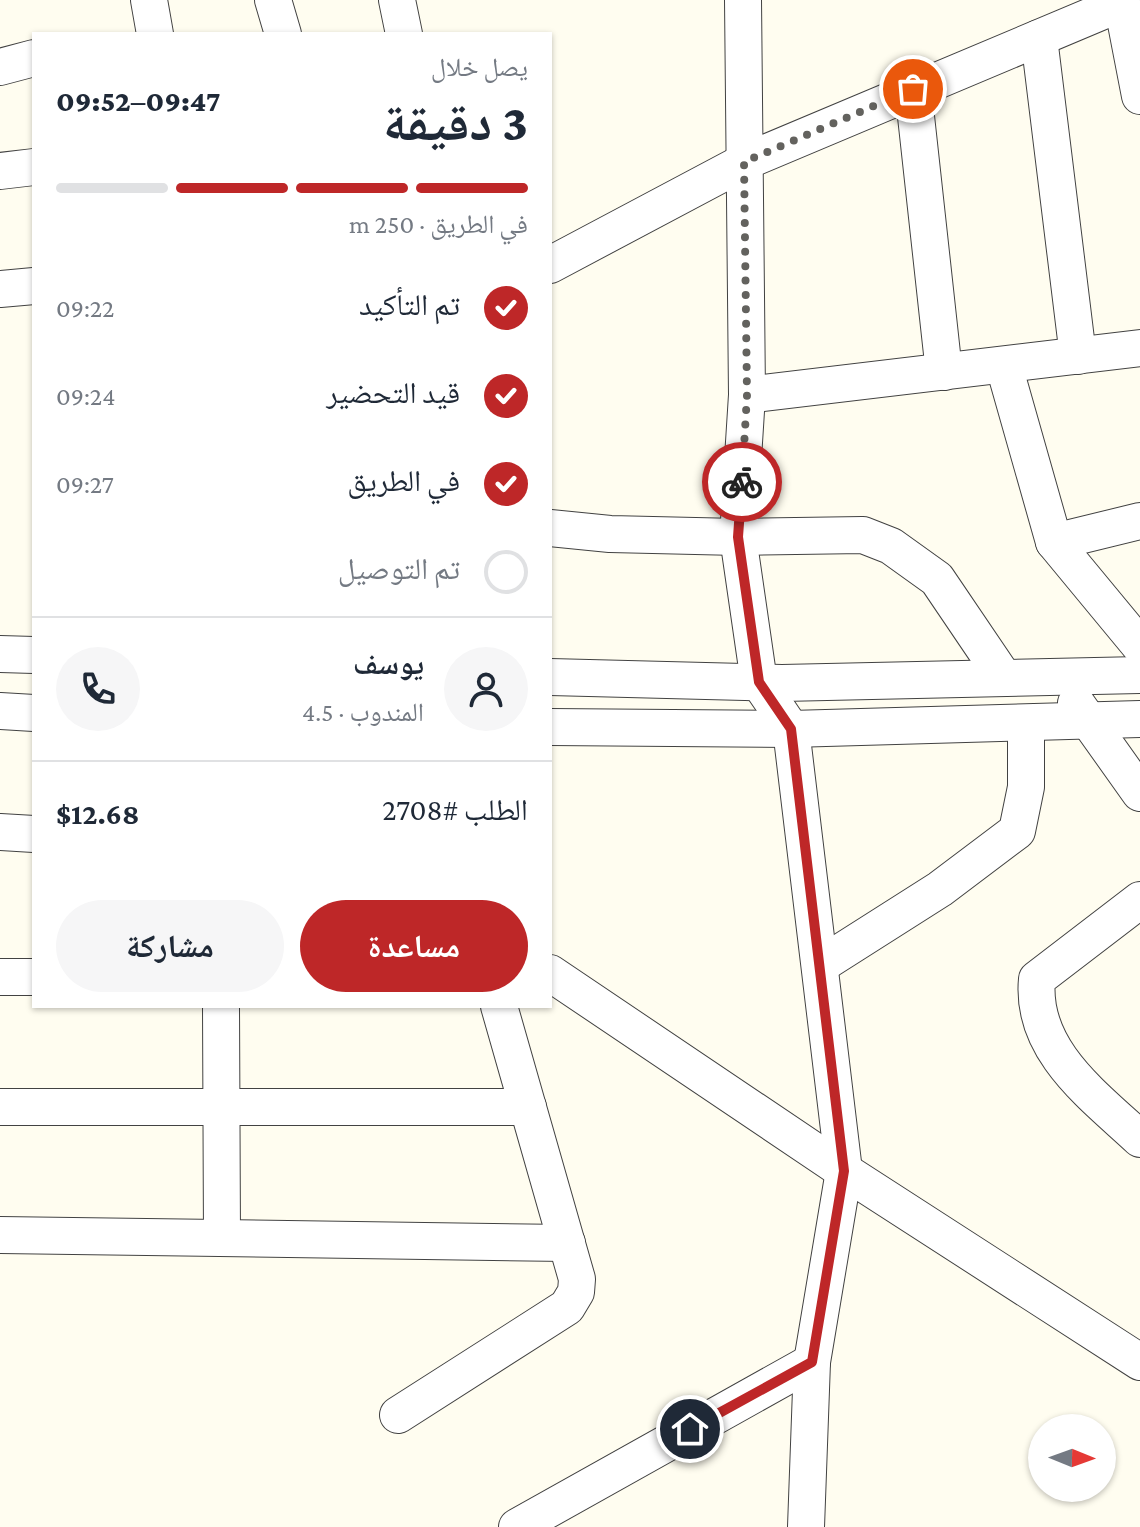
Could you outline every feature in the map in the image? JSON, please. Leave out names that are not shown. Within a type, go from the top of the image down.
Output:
[{"type":"street","points":[[273,0],[282,32]]},
{"type":"street","points":[[397,0],[404,32]]},
{"type":"street","points":[[552,264],[744,162],[1121,2],[1140,96]]},
{"type":"street","points":[[752,3],[744,162],[747,395],[738,537],[759,682],[791,729],[822,964],[844,1171],[812,1362],[800,1523]]},
{"type":"street","points":[[1039,38],[1078,356]]},
{"type":"street","points":[[0,67],[32,59]]},
{"type":"street","points":[[913,89],[944,372]]},
{"type":"street","points":[[0,171],[32,167]]},
{"type":"street","points":[[0,289],[32,286]]},
{"type":"street","points":[[747,395],[1140,348]]},
{"type":"street","points":[[1004,366],[1054,542],[1140,646]]},
{"type":"street","points":[[1054,542],[1140,521]]},
{"type":"street","points":[[552,528],[596,534],[738,537],[863,535],[891,546],[937,579],[1004,678]]},
{"type":"street","points":[[0,654],[32,655]]},
{"type":"street","points":[[552,677],[759,682],[1140,675]]},
{"type":"street","points":[[1057,676],[1140,793]]},
{"type":"street","points":[[0,711],[32,713]]},
{"type":"street","points":[[552,727],[791,729],[1140,719]]},
{"type":"street","points":[[822,964],[940,889],[1017,831],[1026,787],[1026,723]]},
{"type":"street","points":[[0,832],[32,834]]},
{"type":"street","points":[[1140,900],[1037,979],[1035,1002],[1046,1039],[1062,1064],[1140,1139]]},
{"type":"street","points":[[552,974],[844,1171],[1140,1362]]},
{"type":"street","points":[[0,977],[32,977]]},
{"type":"street","points":[[221,1008],[222,1238]]},
{"type":"street","points":[[398,1415],[567,1307],[576,1292],[577,1279],[500,1008]]},
{"type":"street","points":[[0,1107],[528,1107]]},
{"type":"street","points":[[0,1235],[567,1243]]},
{"type":"street","points":[[517,1527],[812,1362]]},
{"type":"way so far","points":[[742,482],[747,395],[744,162],[913,89]]},
{"type":"route","points":[[690,1429],[812,1362],[844,1171],[822,964],[791,729],[759,682],[738,537],[742,482]]}]
